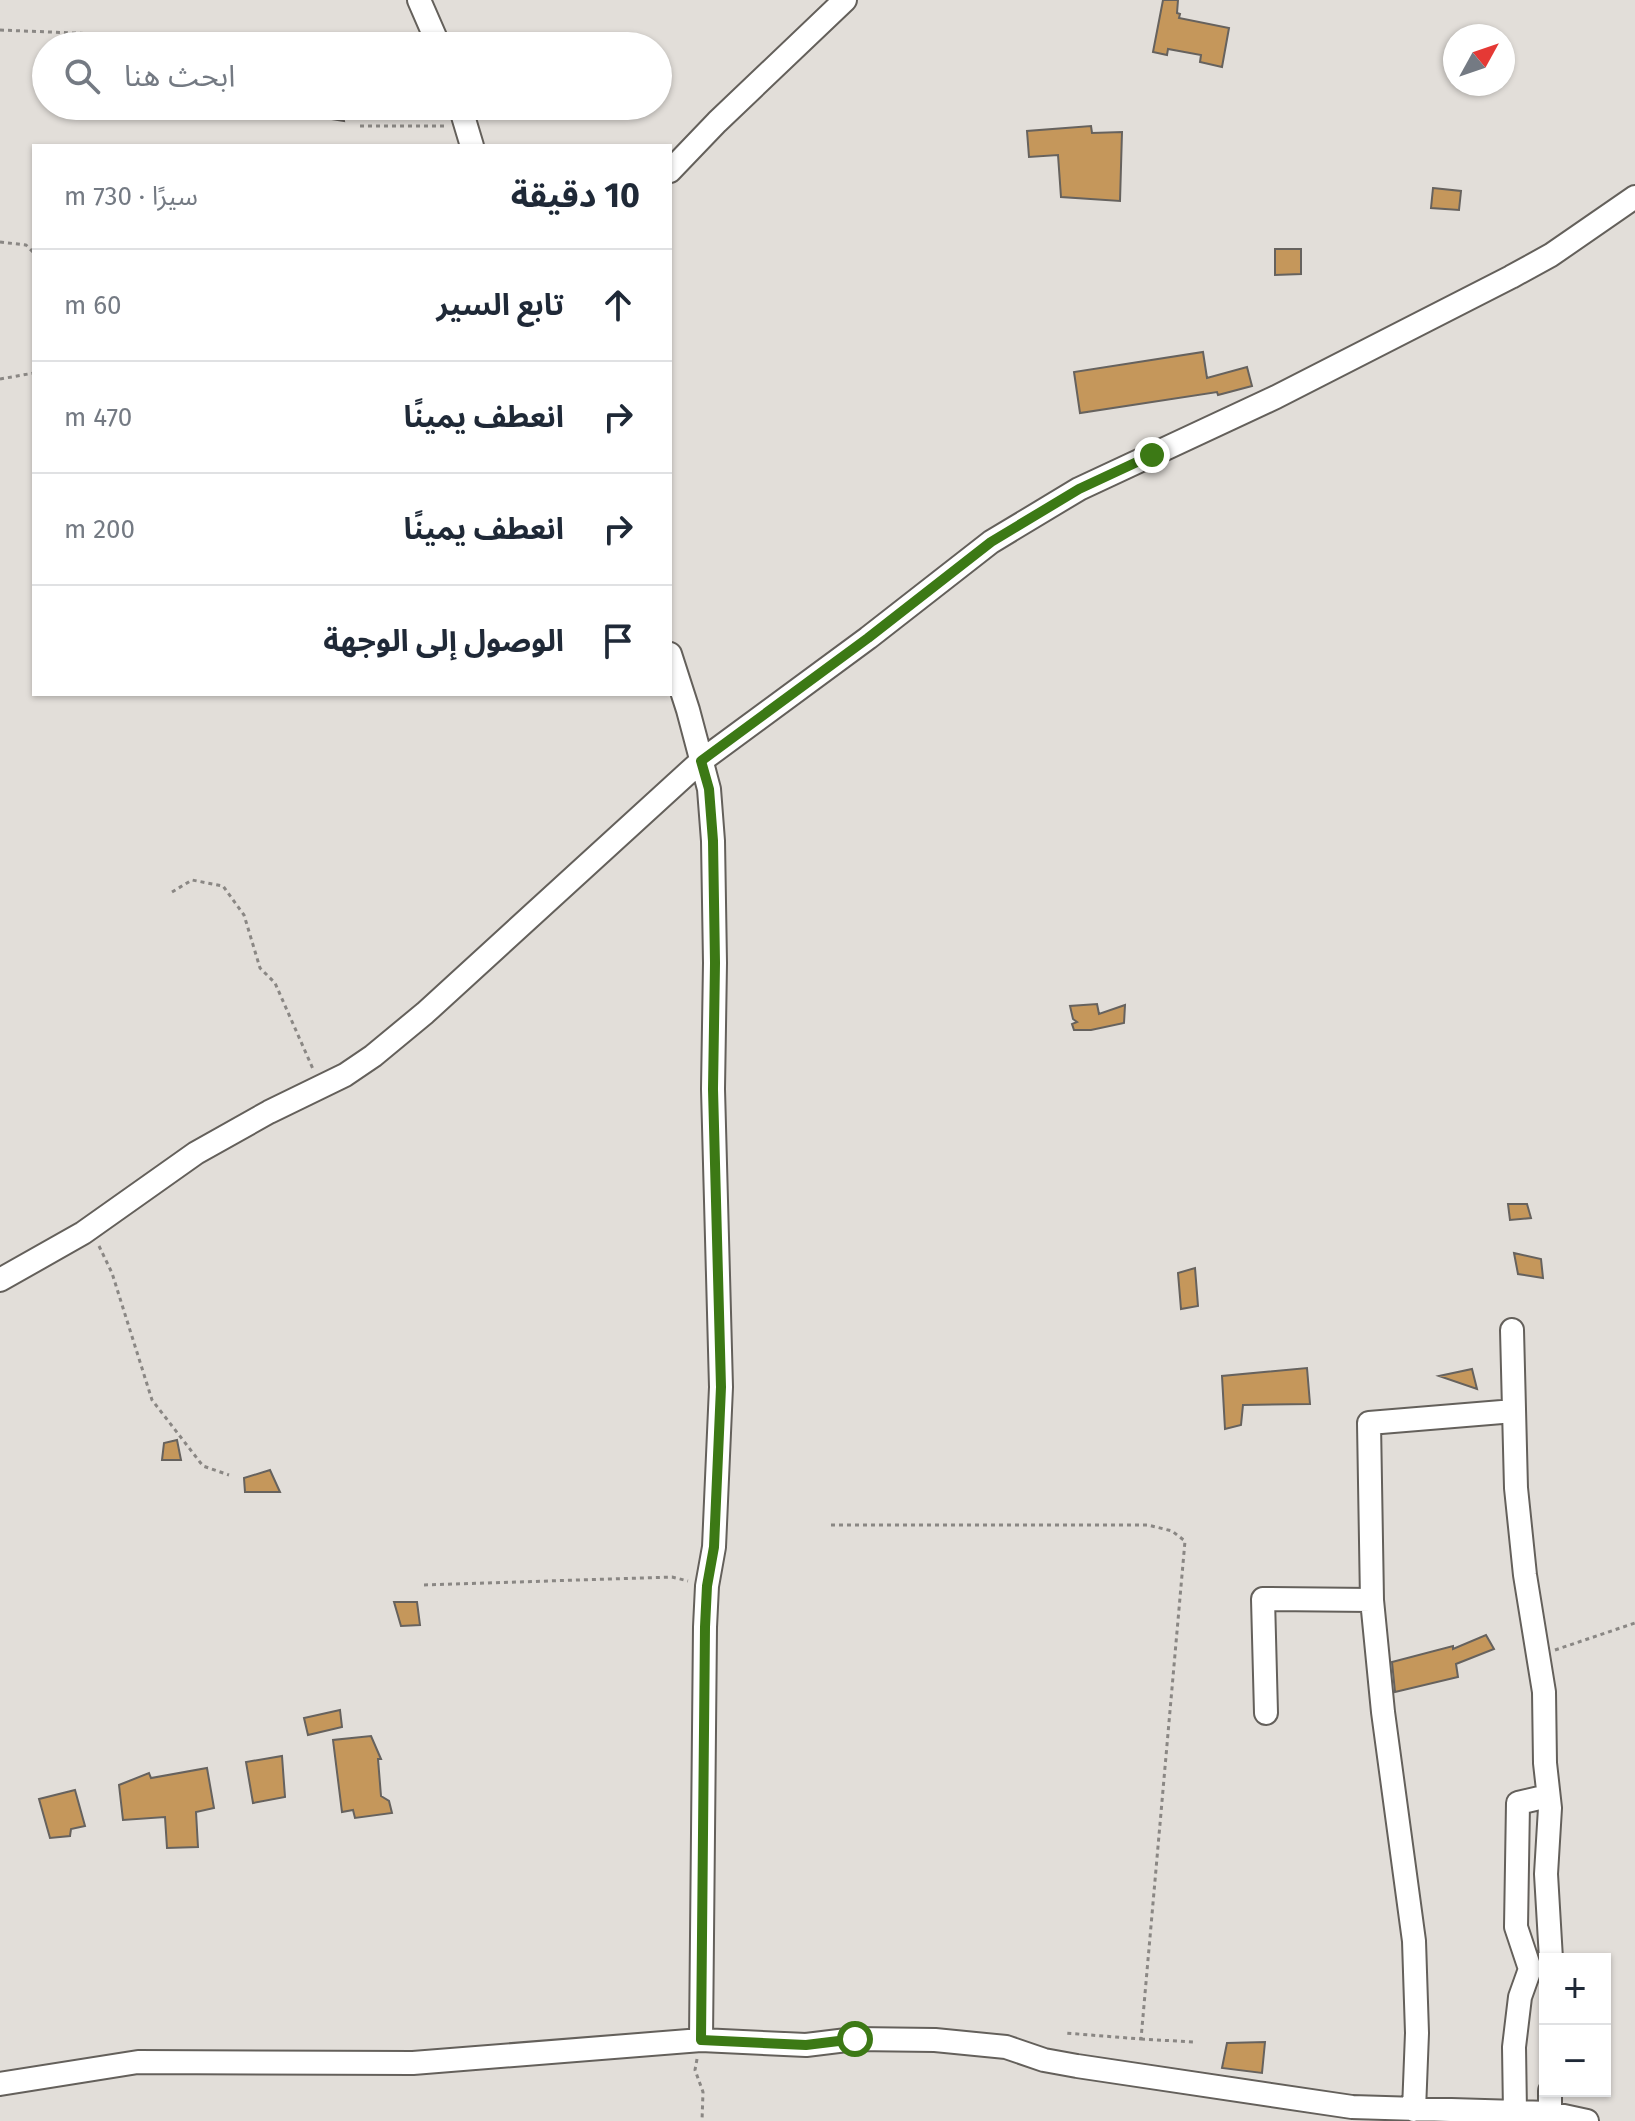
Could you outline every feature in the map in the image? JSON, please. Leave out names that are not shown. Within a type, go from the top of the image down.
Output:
[{"type":"street","points":[[419,0],[433,32]]},
{"type":"street","points":[[672,169],[845,0]]},
{"type":"street","points":[[0,1280],[90,1228],[196,1153],[345,1075],[373,1056],[425,1013],[701,761],[868,638],[991,542],[1079,489],[1276,397],[1511,277],[1575,239],[1635,197]]},
{"type":"street","points":[[672,660],[709,789],[713,841],[713,1089],[721,1387],[714,1547],[707,1586],[701,2040]]},
{"type":"street","points":[[1512,1330],[1516,1488],[1525,1575],[1544,1692],[1548,1796],[1546,1874],[1551,1953]]},
{"type":"street","points":[[1414,2110],[1417,2033],[1414,1941],[1383,1712],[1372,1600],[1369,1423],[1514,1411]]},
{"type":"street","points":[[1266,1713],[1263,1599],[1372,1600]]},
{"type":"street","points":[[1515,2112],[1514,2047],[1520,1997],[1530,1969],[1516,1927],[1518,1803],[1548,1796]]},
{"type":"street","points":[[0,2084],[138,2062],[413,2063],[701,2040],[806,2045],[855,2039],[1006,2047],[1044,2060],[1351,2114],[1414,2110],[1515,2112],[1550,2102],[1587,2121]]},
{"type":"path","points":[[0,30],[49,32]]},
{"type":"path","points":[[360,126],[466,126]]},
{"type":"path","points":[[0,242],[26,245],[32,251]]},
{"type":"path","points":[[0,379],[32,373]]},
{"type":"path","points":[[172,892],[192,880],[223,886],[244,915],[260,968],[275,983],[320,1087]]},
{"type":"path","points":[[90,1228],[112,1273],[152,1400],[203,1466],[229,1475]]},
{"type":"path","points":[[831,1525],[1148,1525],[1172,1531],[1185,1541],[1141,2039]]},
{"type":"path","points":[[424,1585],[672,1577],[707,1586]]},
{"type":"path","points":[[1538,1655],[1635,1623]]},
{"type":"path","points":[[1065,2033],[1193,2042]]},
{"type":"path","points":[[701,2040],[695,2070],[703,2092],[702,2121]]},
{"type":"building","points":[[1163,0],[1178,0],[1179,18],[1229,28],[1222,67],[1200,62],[1201,55],[1168,49],[1167,55],[1153,52]]},
{"type":"building","points":[[1091,126],[1092,133],[1122,132],[1120,201],[1061,197],[1058,155],[1029,157],[1027,131]]},
{"type":"building","points":[[1433,188],[1461,191],[1459,210],[1431,208]]},
{"type":"building","points":[[1275,249],[1301,249],[1301,274],[1275,275]]},
{"type":"building","points":[[1203,352],[1207,378],[1247,367],[1252,386],[1218,395],[1217,392],[1080,413],[1074,372]]},
{"type":"building","points":[[1097,1004],[1099,1014],[1125,1005],[1124,1023],[1074,1030],[1072,1024],[1077,1022],[1073,1019],[1070,1006]]},
{"type":"building","points":[[1508,1204],[1527,1204],[1531,1218],[1510,1220]]},
{"type":"building","points":[[1514,1253],[1541,1259],[1543,1278],[1518,1274]]},
{"type":"building","points":[[1195,1268],[1198,1306],[1181,1309],[1178,1273]]},
{"type":"building","points":[[1307,1368],[1310,1404],[1243,1405],[1241,1425],[1225,1429],[1222,1376]]},
{"type":"building","points":[[1472,1369],[1477,1389],[1439,1376]]},
{"type":"building","points":[[177,1440],[181,1460],[162,1460],[164,1443]]},
{"type":"building","points":[[270,1470],[280,1492],[245,1492],[244,1478]]},
{"type":"building","points":[[394,1602],[417,1602],[420,1625],[401,1626]]},
{"type":"building","points":[[1486,1635],[1494,1649],[1456,1664],[1458,1677],[1395,1692],[1392,1662],[1453,1646],[1453,1649]]},
{"type":"building","points":[[340,1710],[342,1727],[308,1735],[304,1718]]},
{"type":"building","points":[[371,1736],[381,1759],[378,1759],[381,1796],[389,1801],[392,1813],[355,1818],[353,1810],[342,1812],[333,1740]]},
{"type":"building","points":[[282,1756],[285,1797],[253,1803],[246,1762]]},
{"type":"building","points":[[207,1768],[214,1808],[196,1812],[198,1847],[167,1848],[165,1817],[123,1820],[119,1785],[149,1773],[151,1778]]},
{"type":"building","points":[[75,1790],[85,1826],[71,1829],[70,1836],[50,1838],[39,1799]]},
{"type":"building","points":[[1265,2042],[1262,2073],[1222,2068],[1227,2043]]},
{"type":"route","points":[[855,2039],[806,2045],[701,2040],[705,1627],[707,1586],[714,1547],[721,1387],[713,1089],[713,841],[709,789],[701,761],[868,638],[991,542],[1079,489],[1152,455]]}]
